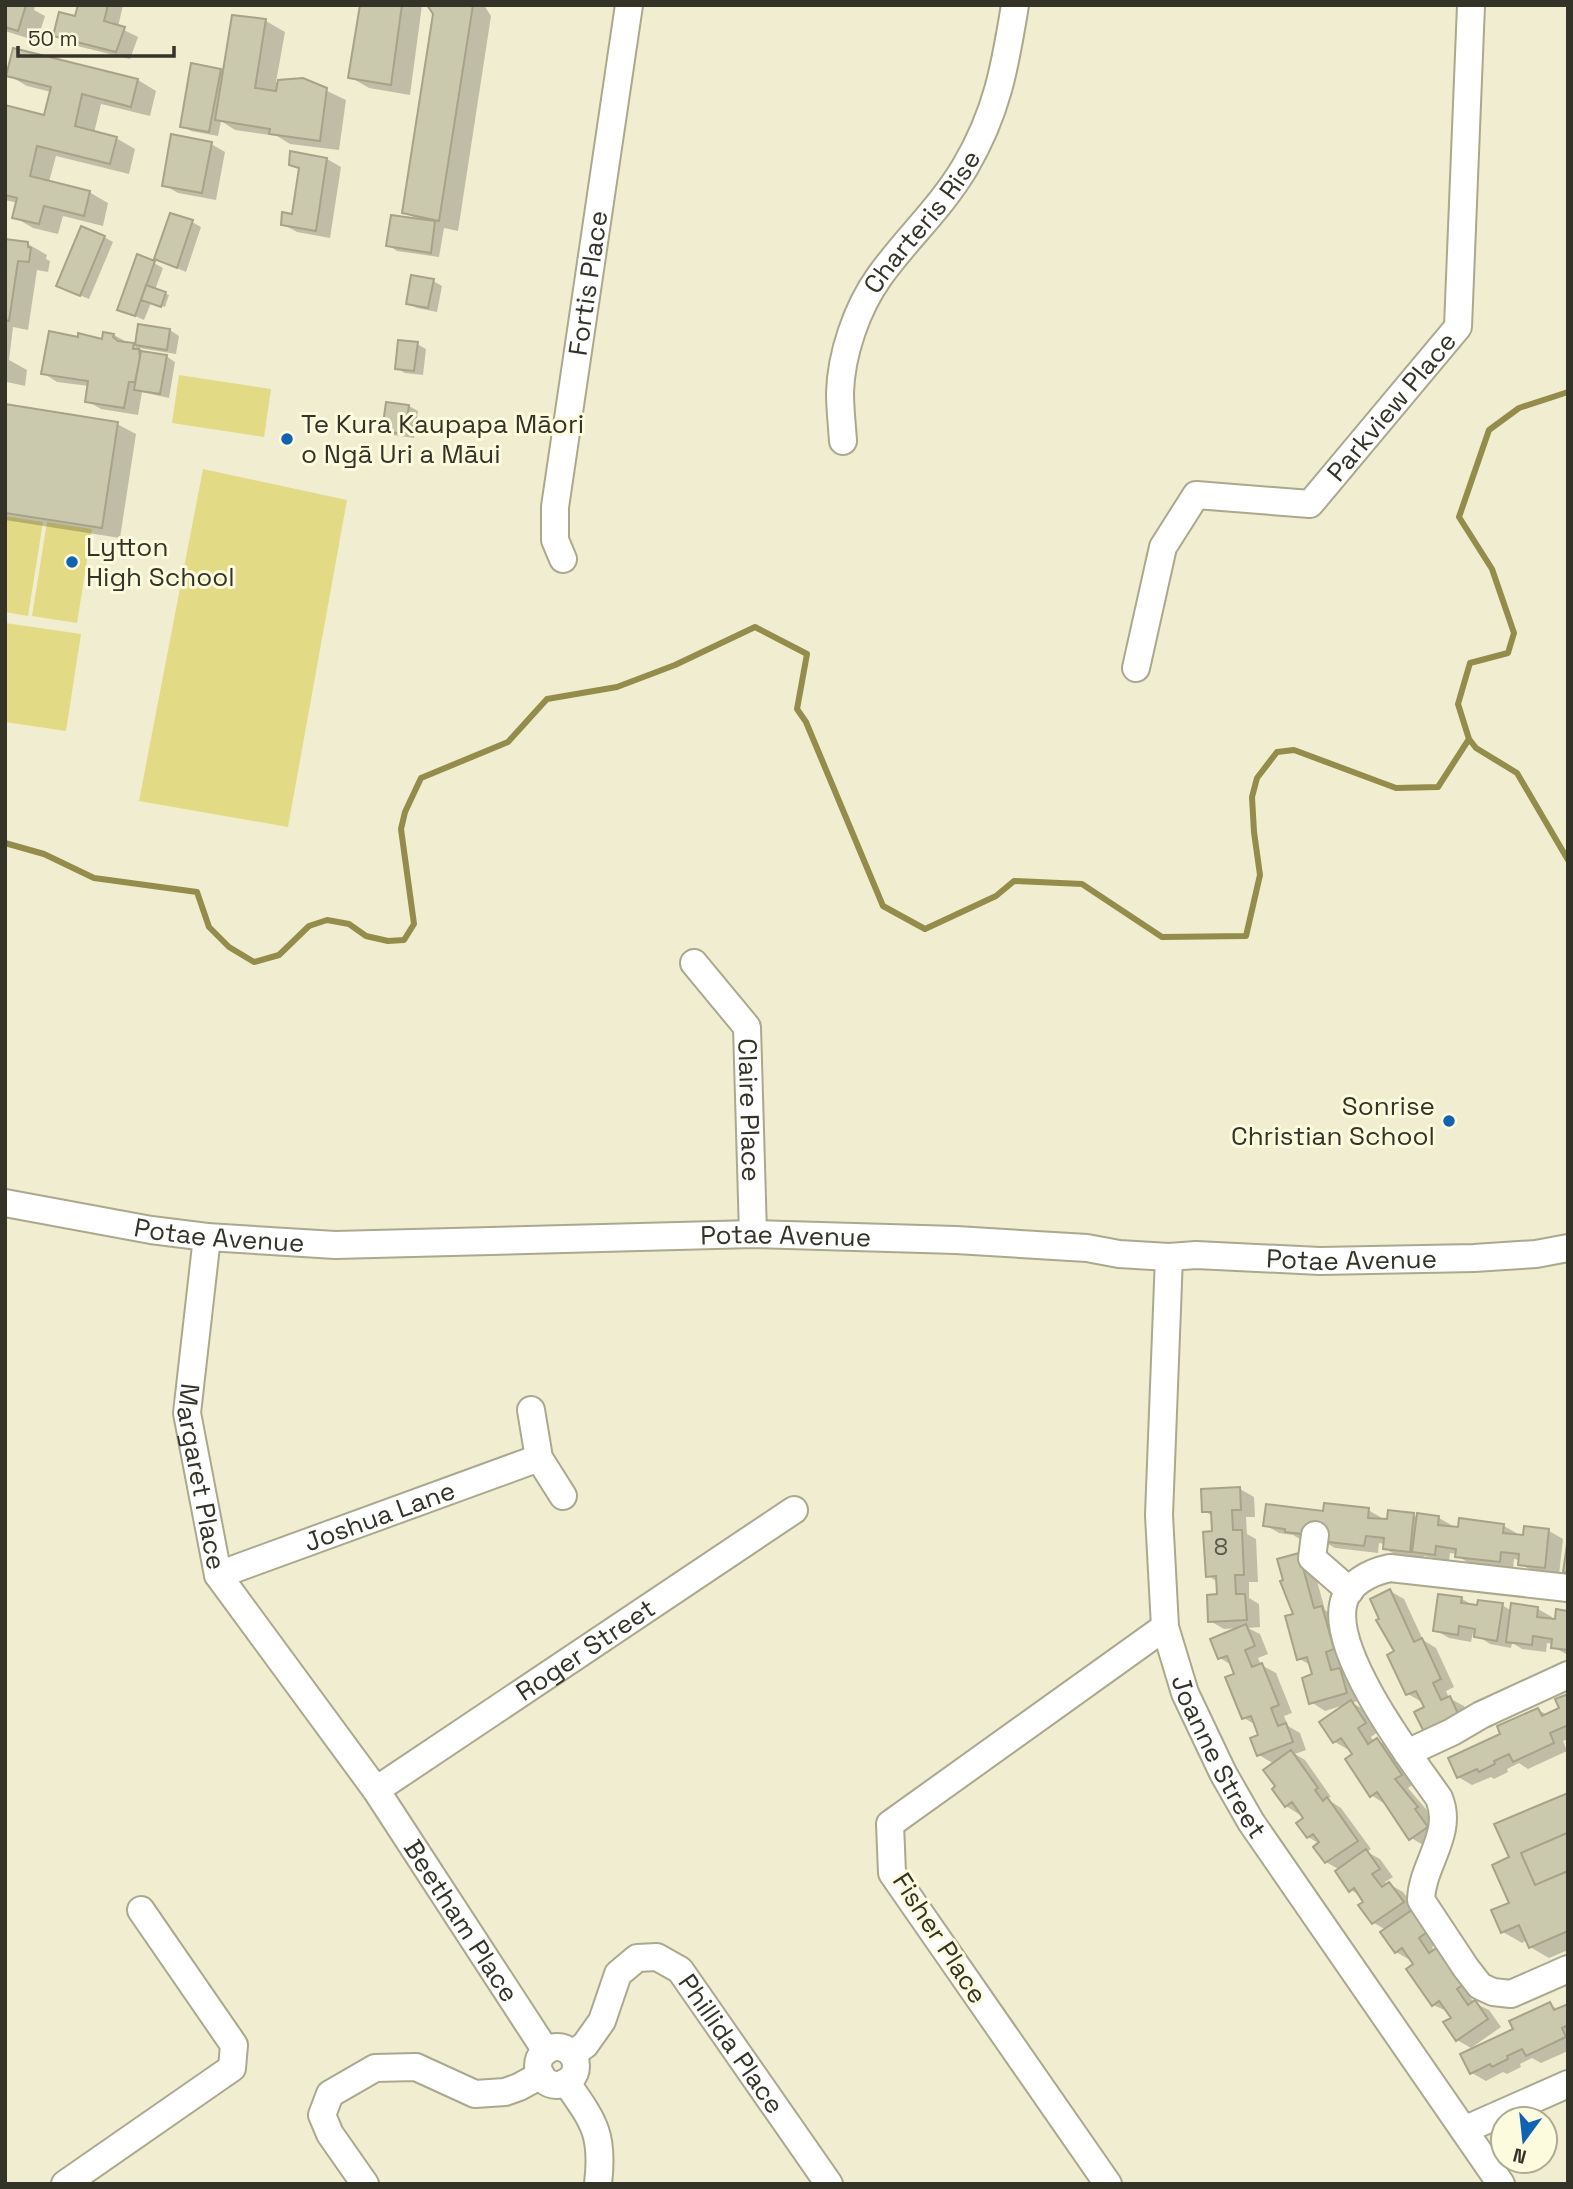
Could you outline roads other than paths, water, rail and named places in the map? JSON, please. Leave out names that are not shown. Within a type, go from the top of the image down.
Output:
[{"type":"street","name":"Fortis Place","points":[[563,559],[555,540],[555,507],[629,5]]},
{"type":"street","name":"Charteris Rise","points":[[843,441],[840,391],[846,357],[859,313],[879,277],[944,201],[985,131],[1004,69],[1015,5]]},
{"type":"street","name":"Parkview Place","points":[[1136,668],[1163,547],[1196,495],[1310,504],[1458,327],[1471,5]]},
{"type":"street","name":"Claire Place","points":[[694,963],[747,1027],[753,1234]]},
{"type":"street","name":"Potae Avenue","points":[[5,1203],[90,1220],[207,1237],[335,1245],[753,1234],[956,1240],[1087,1248],[1119,1254],[1334,1261],[1474,1258],[1536,1254],[1568,1248]]},
{"type":"street","name":"Margaret Place","points":[[207,1237],[187,1413],[218,1575],[376,1790]]},
{"type":"street","name":"Joanne Street","points":[[1169,1256],[1159,1515],[1165,1627],[1185,1693],[1223,1773],[1251,1822],[1501,2184]]},
{"type":"street","points":[[531,1410],[539,1458],[563,1496]]},
{"type":"street","name":"Joshua Lane","points":[[218,1575],[539,1458]]},
{"type":"street","name":"Roger Street","points":[[376,1790],[794,1510]]},
{"type":"street","points":[[1315,1535],[1312,1558],[1350,1591]]},
{"type":"street","points":[[1568,1588],[1390,1568],[1372,1572],[1352,1586],[1343,1604],[1343,1628],[1356,1666],[1386,1724],[1439,1798],[1445,1819],[1422,1887],[1421,1900],[1480,1986],[1493,1992],[1511,1994],[1568,1969]]},
{"type":"street","name":"Fisher Place","points":[[1108,2184],[892,1873],[890,1825],[1165,1627]]},
{"type":"street","points":[[1407,1753],[1452,1732],[1480,1714],[1568,1675]]},
{"type":"street","name":"Beetham Place","points":[[376,1790],[553,2060]]},
{"type":"street","points":[[65,2184],[232,2068],[234,2045],[141,1910]]},
{"type":"street","name":"Phillida Place","points":[[553,2060],[585,2045],[603,2021],[618,1974],[637,1958],[657,1957],[680,1970],[829,2184]]},
{"type":"street","points":[[365,2184],[330,2134],[322,2115],[330,2094],[375,2068],[395,2066],[416,2067],[475,2094],[505,2092],[519,2087],[553,2060],[575,2070],[566,2082],[592,2118],[600,2140],[598,2184]]},
{"type":"street","points":[[1464,2130],[1568,2084]]},
{"type":"waterway","points":[[5,843],[44,854],[94,878],[197,892],[209,927],[229,947],[254,962],[279,955],[309,926],[327,920],[349,924],[366,936],[388,941],[404,940],[414,924],[401,829],[405,812],[421,778],[508,742],[547,699],[617,687],[675,665],[755,627],[807,654],[797,709],[806,722],[883,906],[925,929],[996,896],[1014,881],[1082,884],[1162,937],[1246,936],[1260,875],[1252,797],[1257,778],[1277,752],[1294,750],[1396,788],[1438,787],[1469,739],[1458,704],[1470,663],[1508,653],[1514,633],[1492,569],[1459,517],[1489,430],[1519,408],[1568,392]]},
{"type":"waterway","points":[[1469,739],[1476,748],[1517,773],[1568,860]]},
{"type":"place","name":"Te Kura Kaupapa Māori o Ngā Uri a Māui","points":[[287,439]]},
{"type":"place","name":"Lytton High School","points":[[72,562]]},
{"type":"place","name":"Sonrise Christian School","points":[[1449,1121]]}]
